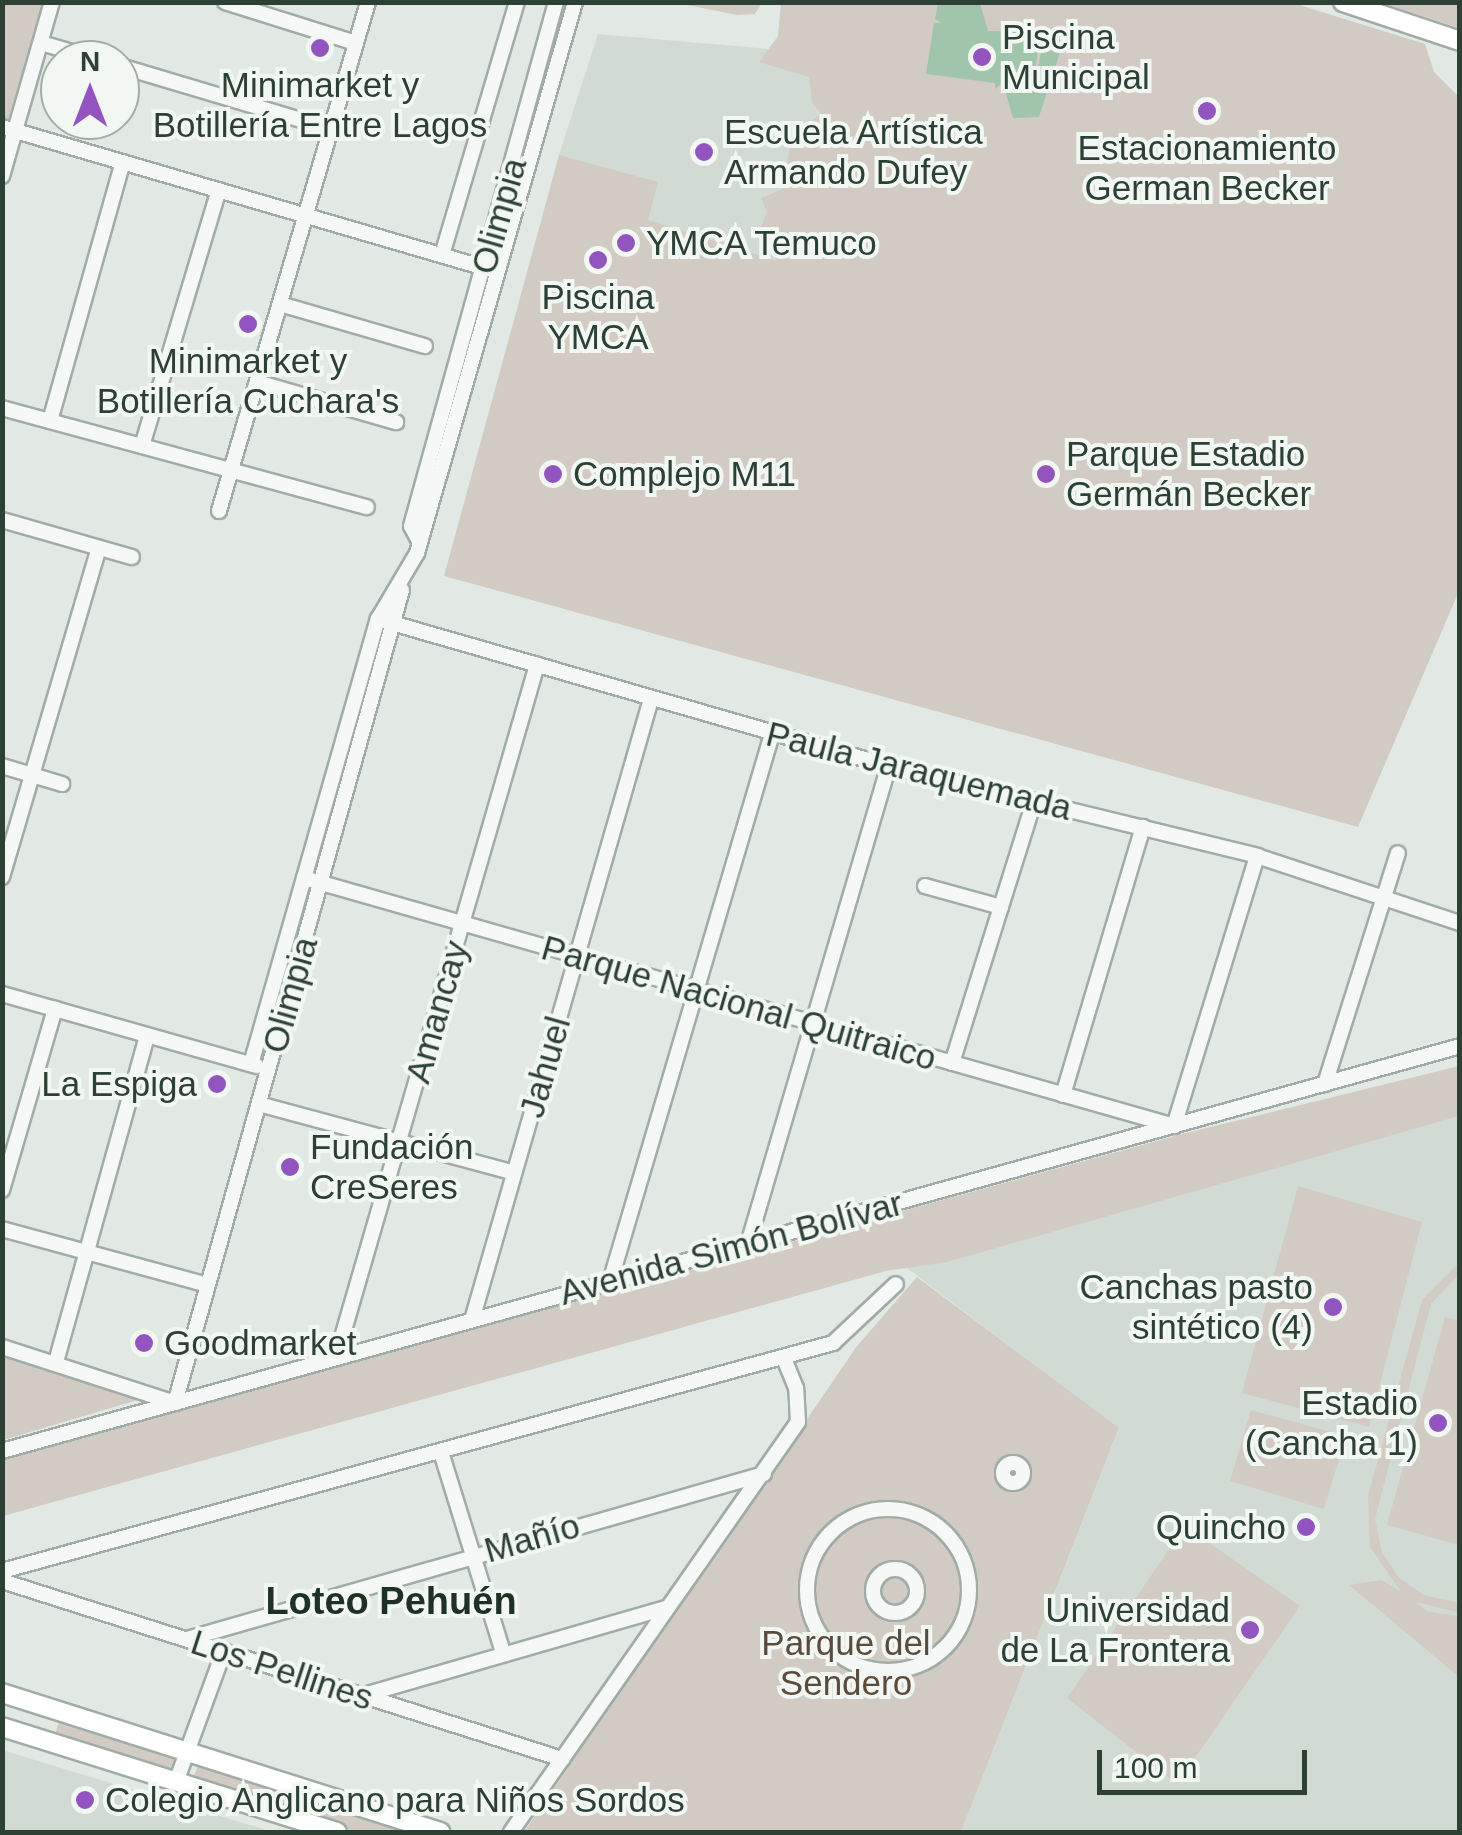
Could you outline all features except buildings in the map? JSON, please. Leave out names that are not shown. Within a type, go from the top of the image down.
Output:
[{"type":"main road","points":[[1342,2],[1460,41]]},
{"type":"main road","points":[[2,1693],[441,1832]]},
{"type":"main road","points":[[2,1727],[337,1832]]},
{"type":"street","points":[[42,40],[52,2]]},
{"type":"street","points":[[224,2],[356,42]]},
{"type":"street","points":[[219,511],[368,2]]},
{"type":"street","points":[[442,255],[517,2]]},
{"type":"street","points":[[556,3],[574,5]]},
{"type":"street","name":"Olimpia","points":[[251,1064],[378,619],[402,586],[420,543],[556,3]]},
{"type":"street","name":"Olimpia","points":[[491,270],[574,5]]},
{"type":"street","points":[[2,176],[9,128],[40,45]]},
{"type":"street","points":[[140,72],[331,129]]},
{"type":"street","points":[[9,128],[491,270]]},
{"type":"street","points":[[50,420],[123,162]]},
{"type":"street","points":[[142,446],[219,190]]},
{"type":"street","points":[[280,304],[425,346]]},
{"type":"street","points":[[257,382],[396,422]]},
{"type":"street","points":[[2,408],[368,507]]},
{"type":"street","points":[[4,525],[132,557]]},
{"type":"street","points":[[2,877],[99,548]]},
{"type":"street","name":"Olimpia","points":[[175,1403],[397,624],[402,586]]},
{"type":"street","name":"Paula Jaraquemada","points":[[378,619],[889,766],[1258,856],[1460,923]]},
{"type":"street","name":"Amancay","points":[[336,1358],[537,665]]},
{"type":"street","name":"Jahuel","points":[[472,1320],[651,700]]},
{"type":"street","points":[[610,1282],[772,734]]},
{"type":"street","points":[[2,766],[62,784]]},
{"type":"street","points":[[748,1244],[889,766]]},
{"type":"street","points":[[952,1064],[1034,802]]},
{"type":"street","points":[[1063,1095],[1143,827]]},
{"type":"street","points":[[1325,1084],[1398,853]]},
{"type":"street","points":[[1174,1126],[1258,856]]},
{"type":"street","name":"Parque Nacional Quitraico","points":[[304,878],[1174,1126]]},
{"type":"street","points":[[924,886],[1001,908]]},
{"type":"street","points":[[2,994],[269,1069]]},
{"type":"street","points":[[2,1190],[56,1009]]},
{"type":"street","points":[[56,1362],[148,1035]]},
{"type":"street","name":"Avenida Simón Bolívar","points":[[2,1450],[1460,1046]]},
{"type":"street","points":[[259,1104],[514,1173]]},
{"type":"street","points":[[2,1229],[208,1285]]},
{"type":"street","points":[[2,1571],[784,1358],[852,1332],[896,1284]]},
{"type":"street","points":[[2,1347],[175,1403]]},
{"type":"street","points":[[511,1832],[798,1422],[796,1388],[784,1358]]},
{"type":"street","points":[[441,1452],[503,1652]]},
{"type":"street","name":"Mañío","points":[[186,1640],[474,1554],[764,1474]]},
{"type":"street","points":[[897,1509],[926,1518],[964,1560],[969,1596],[958,1631],[938,1654],[909,1668],[857,1664],[830,1646],[812,1622],[807,1581],[814,1555],[827,1535],[857,1514],[897,1509]]},
{"type":"street","name":"Los Pellines","points":[[2,1581],[562,1759]]},
{"type":"street","points":[[363,1696],[503,1652],[668,1607]]},
{"type":"street","points":[[176,1782],[224,1651]]},
{"type":"shaded area","name":"Piscina Municipal","points":[[938,3],[980,3],[988,31],[1039,32],[1034,91],[1044,35],[1064,40],[1039,117],[1013,118],[1004,87],[1015,86],[1001,84],[995,89],[995,83],[926,74],[934,23],[942,23],[935,19]]},
{"type":"shaded area","name":"Escuela Artística Armando Dufey","points":[[598,34],[826,54],[850,148],[790,266],[647,220],[559,155]]},
{"type":"shaded area","name":"Universidad de La Frontera","points":[[1459,1116],[1459,1832],[961,1832],[1119,1429],[907,1268]]},
{"type":"shaded area","name":"Colegio Anglicano para Niños Sordos","points":[[2,1750],[61,1768],[273,1832],[3,1832]]},
{"type":"green space","points":[[2,3],[44,3],[11,121],[3,119]]},
{"type":"green space","points":[[677,3],[762,3],[755,14],[737,15]]},
{"type":"green space","name":"Parque Estadio Germán Becker","points":[[781,3],[1293,3],[1425,44],[1434,72],[1459,97],[1459,591],[1358,827],[444,576],[559,155],[658,182],[648,220],[777,261],[758,234],[767,212],[761,198],[783,189],[791,139],[821,113],[812,103],[809,77],[759,62],[778,36]]},
{"type":"green space","points":[[1382,3],[1459,3],[1459,28]]},
{"type":"green space","points":[[1459,1066],[1459,1116],[947,1262],[886,1271],[3,1516],[3,1459],[1182,1134]]},
{"type":"green space","name":"Canchas pasto sintético (4)","points":[[1298,1186],[1422,1222],[1369,1427],[1242,1393]]},
{"type":"green space","points":[[1459,1263],[1459,1274],[1431,1304],[1375,1519],[1382,1552],[1399,1578],[1424,1595],[1459,1603],[1457,1612],[1415,1602],[1429,1612],[1459,1616],[1459,1677],[1349,1585],[1382,1580],[1401,1592],[1370,1547],[1368,1496],[1422,1300]]},
{"type":"green space","name":"Parque del Sendero","points":[[917,1277],[1119,1428],[961,1832],[524,1832],[857,1346]]},
{"type":"green space","name":"Estadio (Cancha 1)","points":[[1445,1317],[1459,1321],[1459,1545],[1387,1525]]},
{"type":"green space","points":[[3,1353],[141,1399],[3,1440]]},
{"type":"green space","points":[[1251,1410],[1346,1436],[1324,1509],[1230,1481]]},
{"type":"green space","points":[[1185,1526],[1300,1606],[1177,1784],[1067,1698]]},
{"type":"green space","points":[[60,1719],[175,1754],[171,1769],[55,1734]]},
{"type":"green space","points":[[199,1763],[419,1832],[357,1832],[192,1781]]},
{"type":"place","name":"Minimarket y Botillería Entre Lagos","points":[[320,48]]},
{"type":"place","name":"Piscina Municipal","points":[[982,57]]},
{"type":"place","name":"Estacionamiento German Becker","points":[[1207,111]]},
{"type":"place","name":"Escuela Artística Armando Dufey","points":[[704,152]]},
{"type":"place","name":"YMCA Temuco","points":[[626,243]]},
{"type":"place","name":"Piscina YMCA","points":[[598,260]]},
{"type":"place","name":"Minimarket y Botillería Cuchara's","points":[[248,324]]},
{"type":"place","name":"Complejo M11","points":[[553,474]]},
{"type":"place","name":"Parque Estadio Germán Becker","points":[[1046,474]]},
{"type":"place","name":"La Espiga","points":[[217,1084]]},
{"type":"place","name":"Fundación CreSeres","points":[[290,1167]]},
{"type":"place","name":"Canchas pasto sintético (4)","points":[[1333,1307]]},
{"type":"place","name":"Goodmarket","points":[[144,1343]]},
{"type":"place","name":"Estadio (Cancha 1)","points":[[1438,1423]]},
{"type":"place","name":"Quincho","points":[[1306,1527]]},
{"type":"place","name":"Universidad de La Frontera","points":[[1250,1630]]},
{"type":"place","name":"Colegio Anglicano para Niños Sordos","points":[[85,1800]]},
{"type":"district","name":"Loteo Pehuén","points":[[391,1602]]}]
